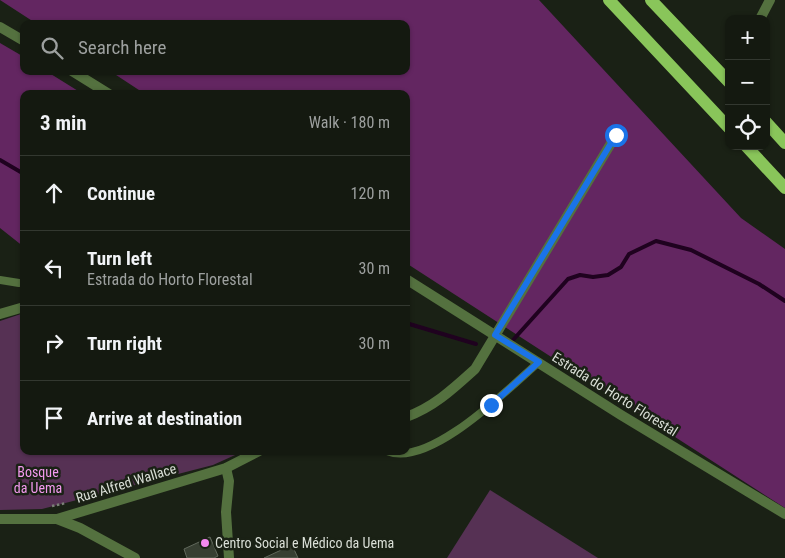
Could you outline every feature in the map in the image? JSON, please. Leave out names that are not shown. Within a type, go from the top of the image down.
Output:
[{"type":"main road","points":[[609,0],[725,124]]},
{"type":"main road","points":[[652,0],[725,76]]},
{"type":"main road","points":[[770,126],[785,143]]},
{"type":"main road","points":[[750,150],[785,188]]},
{"type":"street","points":[[762,15],[770,0]]},
{"type":"street","points":[[0,27],[20,39]]},
{"type":"street","points":[[78,75],[103,90]]},
{"type":"street","points":[[410,416],[421,412],[449,393],[475,369],[616,135]]},
{"type":"street","name":"Estrada do Horto Florestal","points":[[410,282],[621,415],[785,514]]},
{"type":"street","points":[[0,314],[20,308]]},
{"type":"street","name":"Rua Alfred Wallace","points":[[57,519],[226,468],[251,455]]},
{"type":"street","points":[[226,468],[228,481],[226,512],[229,558]]},
{"type":"street","points":[[0,519],[57,519],[80,528],[135,558]]},
{"type":"lane","points":[[0,280],[19,283]]},
{"type":"lane","points":[[410,452],[419,450],[454,434],[491,405],[539,362]]},
{"type":"green space","name":"Bosque da Uema","points":[[20,314],[20,455],[235,455],[213,465],[42,509],[0,510],[0,321]]},
{"type":"green space","points":[[490,490],[598,558],[447,558]]},
{"type":"shaded area","points":[[0,0],[539,0],[741,218],[785,249],[785,508],[410,266],[410,90],[139,90],[116,75],[410,75],[410,20],[31,20]]},
{"type":"shaded area","points":[[0,43],[20,55],[20,75],[52,75],[77,90],[20,90],[20,244],[0,228]]},
{"type":"building","name":"Centro Social e Médico da Uema","points":[[210,537],[218,556],[214,558],[187,558],[184,549]]},
{"type":"building","points":[[292,545],[298,558],[264,558]]},
{"type":"waterway","points":[[0,160],[20,172]]},
{"type":"waterway","points":[[513,340],[568,279],[580,275],[593,277],[608,275],[621,267],[629,254],[656,241],[691,250],[759,284],[785,301]]},
{"type":"waterway","points":[[410,324],[476,344]]},
{"type":"place","name":"Centro Social e Médico da Uema","points":[[205,543]]},
{"type":"route","points":[[491,405],[539,362],[495,335],[616,135]]}]
